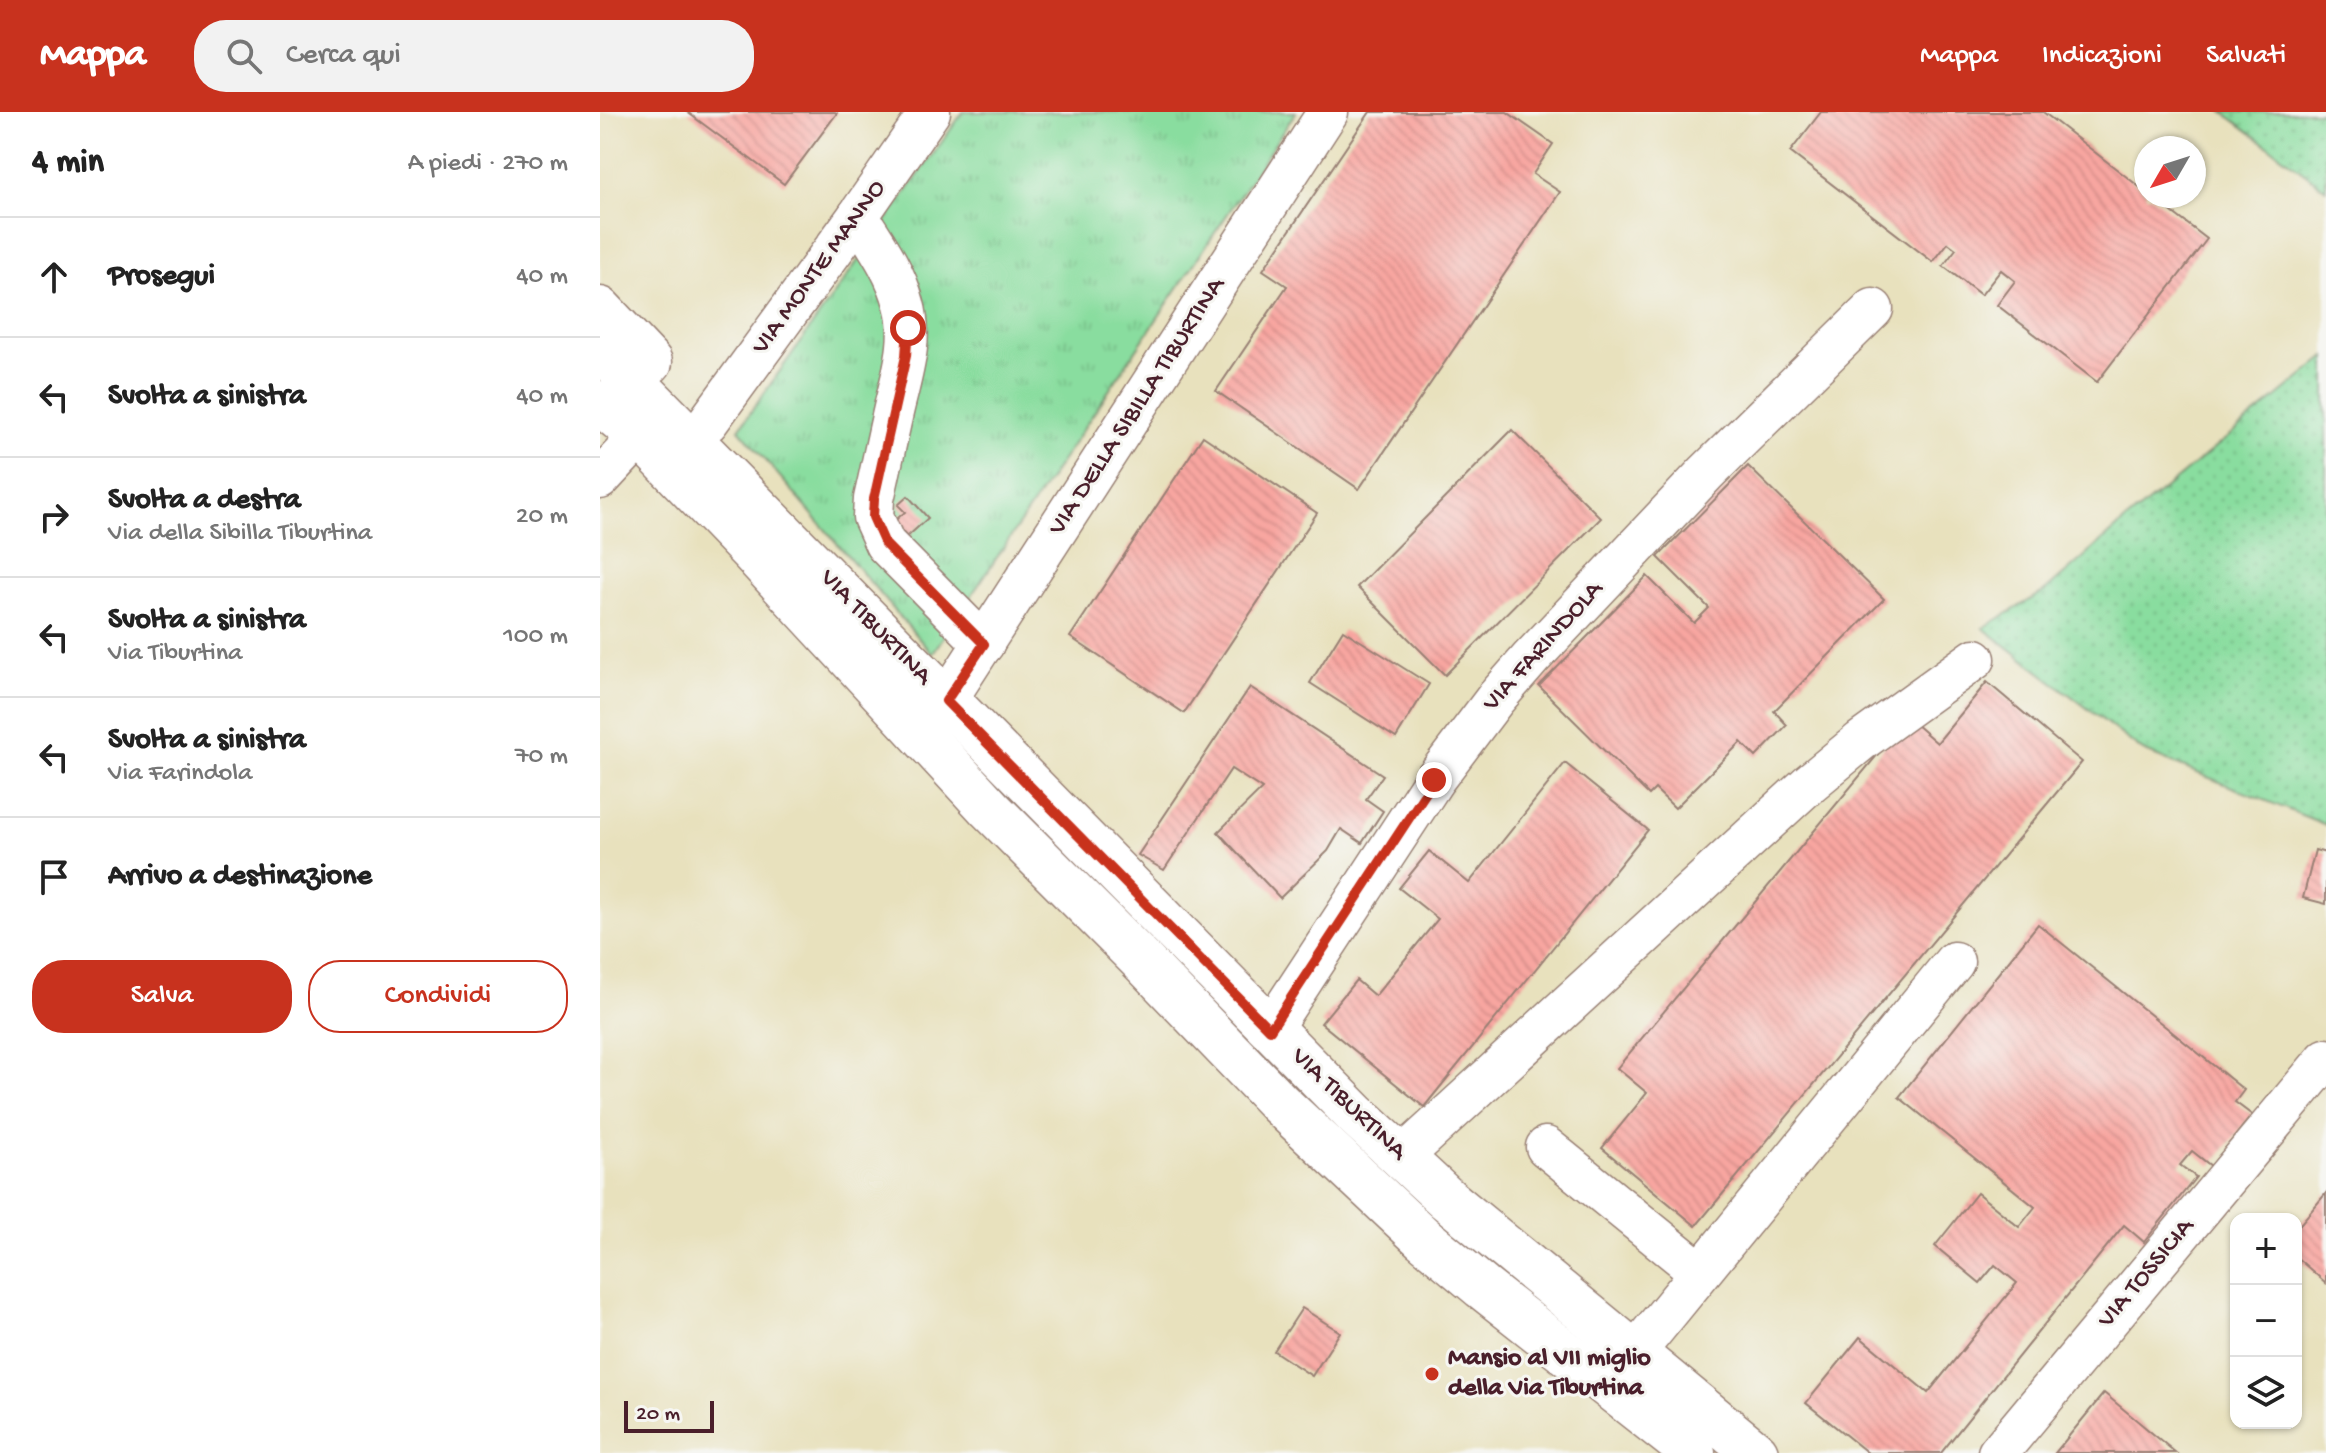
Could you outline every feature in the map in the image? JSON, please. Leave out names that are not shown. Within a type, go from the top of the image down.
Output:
[{"type":"main road","points":[[600,309],[708,422],[895,649]]},
{"type":"main road","name":"VIA TIBURTINA","points":[[600,348],[1270,1030],[1401,1158],[1756,1453]]},
{"type":"main road","name":"VIA TIBURTINA","points":[[600,403],[640,436],[990,809],[1279,1103],[1423,1238],[1693,1453]]},
{"type":"street","name":"VIA MONTE MANNO","points":[[708,422],[930,112]]},
{"type":"street","name":"VIA DELLA SIBILLA TIBURTINA","points":[[946,701],[1328,112]]},
{"type":"street","points":[[858,216],[898,285],[908,328],[906,356],[874,499],[873,517],[885,544],[984,644]]},
{"type":"street","name":"VIA FARINDOLA","points":[[1270,1030],[1434,780],[1496,698],[1706,473],[1873,309]]},
{"type":"street","points":[[600,479],[640,436]]},
{"type":"street","points":[[1401,1158],[1810,783],[1861,741],[1975,659]]},
{"type":"street","points":[[1634,1354],[1954,962]]},
{"type":"street","name":"VIA TOSSICIA","points":[[1998,1453],[2326,1059]]},
{"type":"street","points":[[1546,1147],[1700,1272]]},
{"type":"green space","points":[[963,112],[1296,112],[932,654],[739,429]]},
{"type":"green space","points":[[2223,112],[2326,112],[2326,189]]},
{"type":"green space","points":[[2326,357],[2326,825],[2143,751],[1983,628],[2045,591],[2118,527]]},
{"type":"building","points":[[687,112],[835,112],[837,113],[784,184]]},
{"type":"building","points":[[1370,112],[1507,112],[1553,144],[1533,174],[1560,192],[1359,489],[1216,391],[1287,286],[1263,270]]},
{"type":"building","points":[[1821,112],[2043,112],[2134,183],[2134,208],[2167,208],[2207,239],[2097,382],[1997,305],[2015,281],[2001,270],[1981,295],[1943,266],[1956,249],[1948,243],[1933,262],[1790,152]]},
{"type":"building","points":[[1512,430],[1601,518],[1445,675],[1357,587]]},
{"type":"building","points":[[1203,436],[1317,513],[1184,713],[1070,637]]},
{"type":"building","points":[[1748,466],[1884,599],[1774,711],[1787,725],[1756,757],[1741,742],[1675,808],[1655,789],[1649,795],[1539,686],[1647,576],[1694,623],[1709,608],[1658,557]]},
{"type":"building","points":[[908,496],[928,518],[907,537],[893,522],[905,512],[898,505]]},
{"type":"building","points":[[1343,630],[1429,684],[1396,738],[1310,683]]},
{"type":"building","points":[[1987,682],[2082,762],[1696,1226],[1602,1148],[1647,1093],[1617,1068],[1908,718],[1937,743]]},
{"type":"building","points":[[1250,687],[1383,775],[1366,799],[1383,811],[1362,843],[1341,829],[1328,851],[1280,898],[1218,832],[1262,789],[1231,769],[1164,870],[1138,855]]},
{"type":"building","points":[[1565,763],[1648,830],[1424,1107],[1321,1023],[1356,980],[1375,996],[1438,919],[1399,888],[1429,851],[1469,883]]},
{"type":"building","points":[[2315,850],[2326,853],[2326,904],[2303,898]]},
{"type":"building","points":[[2038,924],[2244,1090],[2235,1102],[2252,1115],[2211,1166],[2192,1151],[2180,1165],[2196,1177],[2144,1242],[2124,1225],[1941,1453],[1868,1453],[1806,1403],[1860,1337],[1928,1393],[2017,1283],[1995,1265],[1980,1283],[1935,1246],[1977,1193],[2019,1227],[2035,1207],[1899,1097]]},
{"type":"building","points":[[2326,1193],[2326,1283],[2302,1262],[2302,1222]]},
{"type":"building","points":[[1302,1308],[1340,1332],[1312,1376],[1274,1351]]},
{"type":"building","points":[[2104,1393],[2176,1453],[2055,1453]]},
{"type":"place","name":"Mansio al VII miglio della Via Tiburtina","points":[[1432,1374]]},
{"type":"route","points":[[908,328],[906,356],[874,499],[873,517],[885,544],[984,644],[946,701],[1270,1030],[1434,780]]}]
